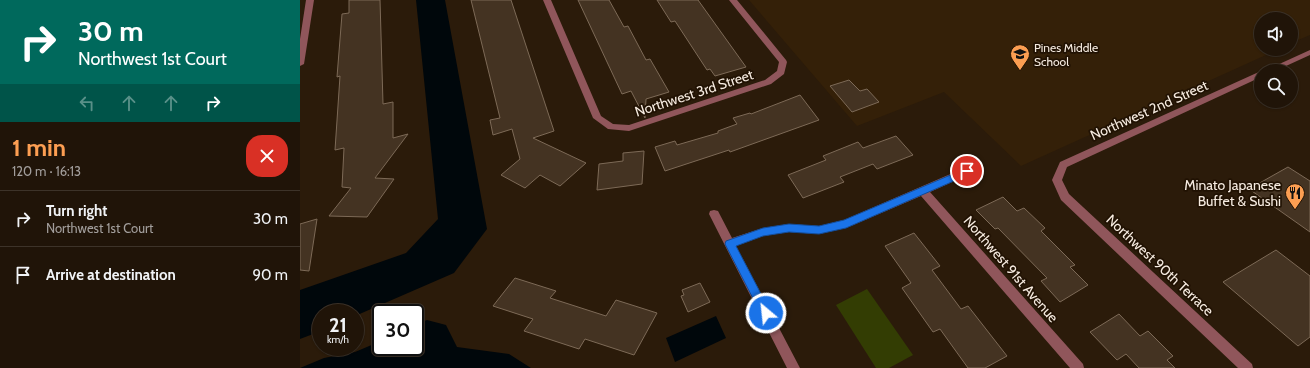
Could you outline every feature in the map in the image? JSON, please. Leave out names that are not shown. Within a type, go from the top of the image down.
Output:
[{"type":"street","points":[[300,64],[310,0]]},
{"type":"street","name":"Northwest 3rd Street","points":[[547,0],[598,118],[611,127],[629,128],[768,82],[781,72],[783,62],[732,0]]},
{"type":"street","points":[[1283,64],[1310,52]]},
{"type":"street","name":"Northwest 2nd Street","points":[[1057,180],[1063,164],[1254,77]]},
{"type":"street","points":[[730,244],[763,232],[789,228],[819,230],[846,224],[967,171],[967,166]]},
{"type":"street","name":"Northwest 90th Terrace","points":[[1057,180],[1065,197],[1247,368]]},
{"type":"street","name":"Northwest 91st Avenue","points":[[922,190],[1078,368]]},
{"type":"street","points":[[714,214],[794,368]]},
{"type":"shaded area","points":[[416,0],[445,0],[487,229],[454,273],[383,304],[372,304],[372,309],[364,312],[364,304],[312,304],[312,334],[300,339],[300,290],[406,253],[438,219]]},
{"type":"shaded area","name":"Pines Middle School","points":[[749,0],[1310,0],[1310,35],[1298,40],[1298,12],[1254,12],[1254,56],[1264,56],[1021,166],[944,92],[857,126]]},
{"type":"shaded area","points":[[716,316],[726,338],[675,362],[666,338]]},
{"type":"shaded area","points":[[427,320],[446,325],[457,347],[509,354],[531,368],[300,368],[324,358],[334,356],[364,356],[364,348],[372,345],[372,356],[424,356],[424,321]]},
{"type":"green space","points":[[867,289],[913,355],[889,368],[876,368],[836,305]]},
{"type":"building","points":[[349,0],[380,0],[383,104],[393,102],[393,138],[408,134],[375,178],[394,179],[367,217],[329,216],[351,188],[342,187],[344,148],[335,150],[340,76],[337,77],[342,14],[349,13]]},
{"type":"building","points":[[471,0],[511,0],[554,131],[533,138],[586,163],[560,186],[540,175],[525,188],[501,175],[520,159],[512,129],[493,135],[490,120],[500,118]]},
{"type":"building","points":[[578,0],[609,0],[624,27],[628,26],[646,60],[650,59],[669,92],[646,99],[645,118],[631,91],[622,94]]},
{"type":"building","points":[[657,0],[698,0],[746,67],[715,76],[710,69],[707,70],[675,21],[671,22]]},
{"type":"building","points":[[849,80],[860,91],[867,89],[879,102],[852,112],[830,86]]},
{"type":"building","points":[[800,95],[819,120],[730,152],[729,150],[665,171],[655,147],[675,141],[677,145],[718,133],[718,131],[737,124],[733,118],[751,114]]},
{"type":"building","points":[[896,136],[913,155],[877,169],[873,164],[840,177],[844,182],[803,198],[788,175],[826,160],[823,156],[858,142],[863,148]]},
{"type":"building","points":[[644,151],[642,184],[597,190],[599,164],[623,161],[623,153]]},
{"type":"building","name":"Minato Japanese Buffet & Sushi","points":[[1288,167],[1310,181],[1310,232],[1249,189]]},
{"type":"building","points":[[1003,197],[1017,211],[1024,208],[1045,228],[1041,231],[1075,265],[1070,267],[1088,285],[1060,302],[1041,281],[1047,278],[998,228],[995,229],[976,210]]},
{"type":"building","points":[[317,219],[309,271],[300,270],[300,224]]},
{"type":"building","points":[[914,233],[940,266],[932,270],[961,309],[968,306],[1007,356],[985,368],[968,368],[940,329],[933,332],[902,288],[911,283],[885,246]]},
{"type":"building","points":[[1276,250],[1310,276],[1310,337],[1298,346],[1223,282]]},
{"type":"building","points":[[515,278],[556,291],[550,298],[606,316],[616,300],[657,313],[634,355],[585,339],[579,349],[524,331],[533,319],[493,306]]},
{"type":"building","points":[[700,283],[710,302],[688,312],[681,296],[684,295],[682,290]]},
{"type":"building","points":[[1119,314],[1140,336],[1148,331],[1173,356],[1167,360],[1175,368],[1139,368],[1126,354],[1117,360],[1090,332]]},
{"type":"place","name":"Pines Middle School","points":[[1020,71]]},
{"type":"place","name":"Minato Japanese Buffet & Sushi","points":[[1295,210]]},
{"type":"route","points":[[766,313],[730,244],[763,232],[789,228],[819,230],[846,224],[967,171]]}]
